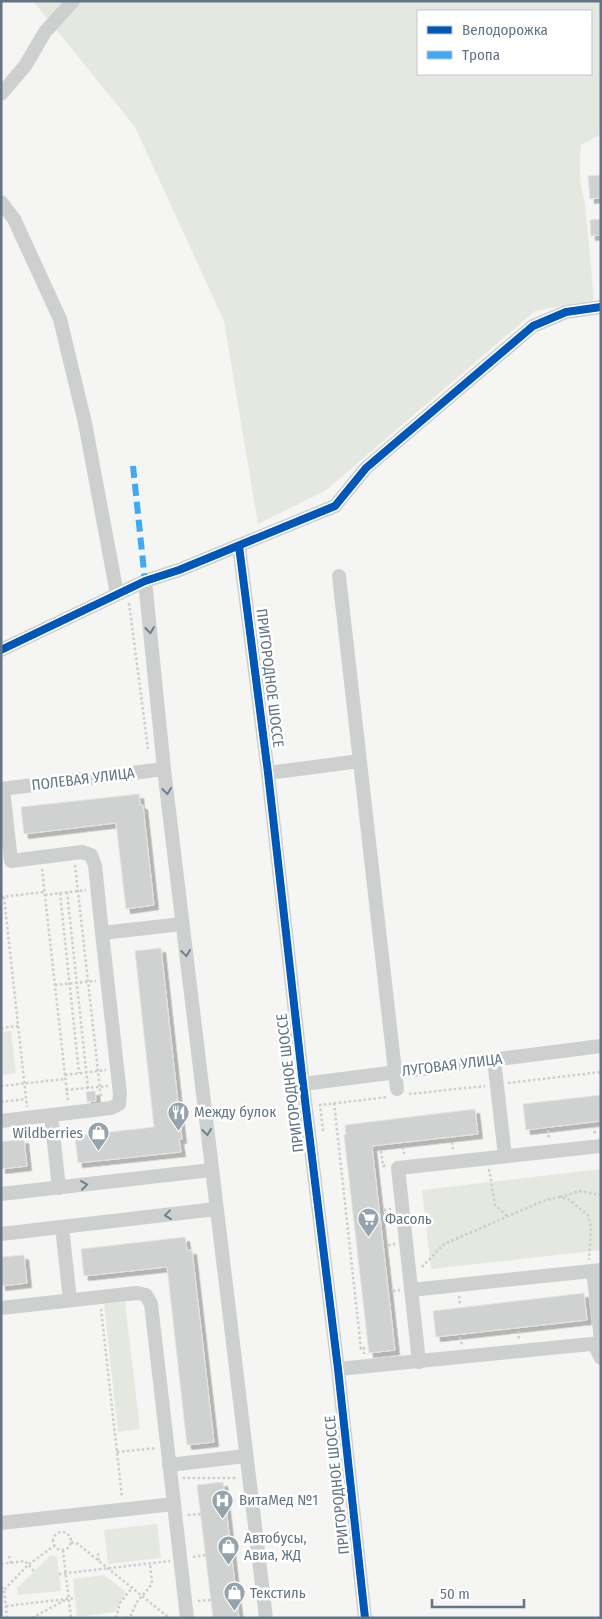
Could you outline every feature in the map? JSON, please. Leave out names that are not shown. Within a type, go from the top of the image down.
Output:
[{"type":"street","points":[[1,94],[25,66],[45,32],[73,1]]},
{"type":"street","points":[[1,202],[14,219],[60,319],[122,592]]},
{"type":"street","points":[[1,650],[145,581],[179,570],[335,506],[366,468],[533,326],[566,312],[601,307]]},
{"type":"street","name":"ПРИГОРОДНОЕ ШОССЕ","points":[[239,546],[268,773],[303,1084],[338,1369],[365,1618]]},
{"type":"street","points":[[339,576],[396,1094]]},
{"type":"street","points":[[145,581],[157,769],[182,924],[266,1618]]},
{"type":"street","points":[[268,773],[360,762]]},
{"type":"street","name":"ПОЛЕВАЯ УЛИЦА","points":[[2,789],[157,769]]},
{"type":"street","points":[[1,1121],[111,1108],[119,1104],[119,1084],[95,865],[91,855],[82,852],[6,861],[2,789]]},
{"type":"street","points":[[102,933],[182,924]]},
{"type":"street","name":"ЛУГОВАЯ УЛИЦА","points":[[303,1084],[601,1046]]},
{"type":"street","points":[[494,1060],[505,1156]]},
{"type":"street","points":[[50,1115],[58,1188]]},
{"type":"street","points":[[419,1362],[398,1168],[601,1146]]},
{"type":"street","points":[[1,1194],[212,1170]]},
{"type":"street","points":[[1,1234],[216,1209]]},
{"type":"street","points":[[62,1227],[70,1300]]},
{"type":"street","points":[[411,1290],[595,1271],[598,1342],[601,1358]]},
{"type":"street","points":[[1,1308],[137,1293],[146,1295],[151,1304],[169,1465],[181,1505],[180,1560],[187,1618]]},
{"type":"street","points":[[338,1369],[598,1342]]},
{"type":"street","points":[[169,1465],[246,1456]]},
{"type":"street","points":[[1,1523],[181,1505]]},
{"type":"path","points":[[122,592],[157,769]]},
{"type":"path","points":[[74,853],[102,1109]]},
{"type":"path","points":[[41,857],[69,1113]]},
{"type":"path","points":[[28,1118],[3,897],[97,889]]},
{"type":"path","points":[[67,892],[88,1088]]},
{"type":"path","points":[[60,893],[80,1073]]},
{"type":"path","points":[[55,985],[107,979]]},
{"type":"path","points":[[1,1028],[18,1026]]},
{"type":"path","points":[[1,1086],[117,1069]]},
{"type":"path","points":[[324,1134],[320,1105],[396,1094],[601,1072]]},
{"type":"path","points":[[66,1090],[119,1084]]},
{"type":"path","points":[[1,1102],[26,1099]]},
{"type":"path","points":[[594,1126],[595,1137],[601,1137]]},
{"type":"path","points":[[548,1130],[549,1142]]},
{"type":"path","points":[[452,1142],[453,1153]]},
{"type":"path","points":[[404,1148],[405,1158]]},
{"type":"path","points":[[381,1151],[383,1166],[388,1165]]},
{"type":"path","points":[[488,1158],[495,1205],[508,1216]]},
{"type":"path","points":[[410,1274],[421,1269],[444,1244],[543,1201],[580,1191],[601,1195]]},
{"type":"path","points":[[558,1197],[568,1199],[588,1214],[591,1227],[589,1248],[595,1271]]},
{"type":"path","points":[[451,1295],[459,1294],[460,1305]]},
{"type":"path","points":[[99,1297],[122,1496]]},
{"type":"path","points":[[117,1452],[168,1447]]},
{"type":"path","points":[[185,1483],[184,1478],[235,1478],[237,1487]]},
{"type":"path","points":[[181,1505],[188,1515],[190,1523]]},
{"type":"path","points":[[188,1515],[201,1514]]},
{"type":"path","points":[[61,1532],[68,1535],[71,1542],[67,1549],[59,1550],[54,1546],[53,1540],[61,1532]]},
{"type":"path","points":[[71,1542],[78,1544],[168,1617]]},
{"type":"path","points":[[1,1594],[3,1589],[28,1565],[54,1546]]},
{"type":"path","points":[[63,1550],[71,1618]]},
{"type":"path","points":[[98,1553],[99,1561]]},
{"type":"path","points":[[9,1556],[10,1563]]},
{"type":"path","points":[[59,1574],[206,1556]]},
{"type":"path","points":[[1,1564],[25,1561],[34,1571]]},
{"type":"path","points":[[133,1561],[134,1565]]},
{"type":"path","points":[[126,1618],[130,1617],[141,1595],[152,1584],[150,1564]]},
{"type":"path","points":[[116,1618],[120,1603],[132,1588]]},
{"type":"path","points":[[3,1589],[7,1618]]},
{"type":"path","points":[[197,1593],[199,1607]]},
{"type":"path","points":[[6,1606],[75,1598]]},
{"type":"path","points":[[32,1618],[68,1599]]},
{"type":"path","points":[[198,1601],[211,1600]]},
{"type":"shaded area","points":[[33,1],[601,1],[601,134],[581,145],[580,160],[594,300],[535,311],[325,491],[258,524],[224,321],[135,127]]},
{"type":"shaded area","points":[[11,1031],[16,1073],[1,1075],[1,1032]]},
{"type":"shaded area","points":[[601,1169],[601,1250],[431,1269],[422,1190]]},
{"type":"shaded area","points":[[125,1302],[140,1429],[118,1432],[104,1304]]},
{"type":"shaded area","points":[[157,1524],[161,1558],[108,1564],[104,1530]]},
{"type":"shaded area","points":[[53,1555],[57,1558],[61,1591],[18,1595],[17,1588]]},
{"type":"shaded area","points":[[104,1575],[126,1592],[115,1612],[77,1617],[73,1579]]},
{"type":"building","points":[[601,175],[601,198],[590,199],[588,176]]},
{"type":"building","points":[[601,219],[601,235],[591,236],[590,220]]},
{"type":"building","points":[[139,794],[140,805],[143,805],[154,905],[126,909],[116,823],[24,834],[21,807]]},
{"type":"building","points":[[161,948],[182,1139],[179,1139],[181,1152],[78,1163],[75,1136],[154,1127],[135,951]]},
{"type":"building","points":[[95,1091],[96,1101],[87,1102],[86,1092]]},
{"type":"building","points":[[601,1095],[601,1121],[526,1130],[523,1104]]},
{"type":"building","points":[[475,1109],[478,1134],[372,1146],[395,1350],[369,1353],[344,1135],[346,1134],[345,1125]]},
{"type":"building","points":[[24,1139],[27,1166],[1,1169],[1,1142]]},
{"type":"building","points":[[185,1237],[187,1250],[192,1250],[214,1442],[187,1445],[167,1267],[84,1276],[81,1249]]},
{"type":"building","points":[[24,1255],[27,1283],[1,1286],[1,1257]]},
{"type":"building","points":[[584,1293],[587,1320],[436,1337],[433,1311]]},
{"type":"building","points":[[223,1482],[239,1618],[213,1618],[197,1485]]},
{"type":"marked path","points":[[133,466],[145,581]]},
{"type":"cycle path","points":[[1,650],[145,581],[179,570],[335,506],[366,468],[533,326],[566,312],[601,307]]},
{"type":"cycle path","points":[[239,546],[268,773],[303,1084],[338,1369],[365,1618]]},
{"type":"place","name":"Между булок","points":[[178,1131]]},
{"type":"place","name":"Wildberries","points":[[99,1152]]},
{"type":"place","name":"Фасоль","points":[[369,1238]]},
{"type":"place","name":"ВитаМед №1","points":[[223,1519]]},
{"type":"place","name":"Автобусы, Авиа, ЖД","points":[[228,1566]]},
{"type":"place","name":"Текстиль","points":[[234,1612]]}]
